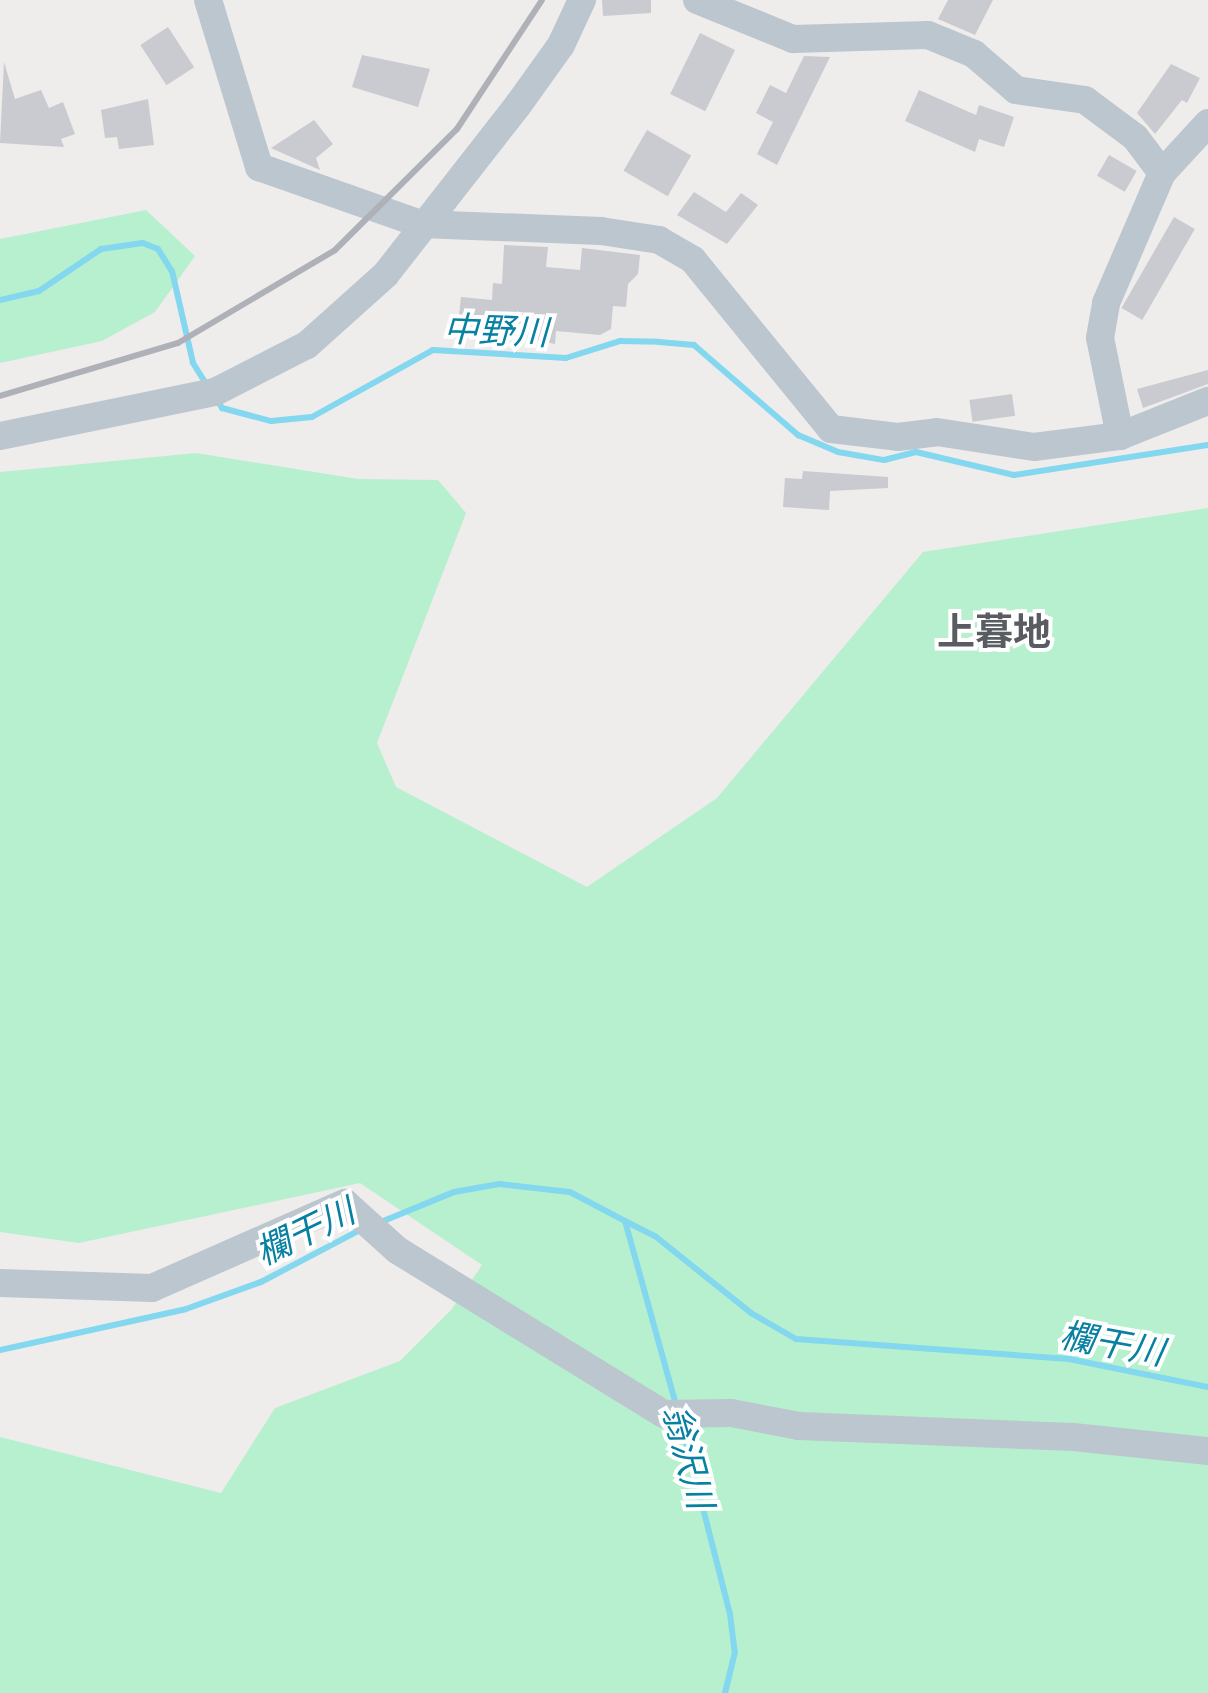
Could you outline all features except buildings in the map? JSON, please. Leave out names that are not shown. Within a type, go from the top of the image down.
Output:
[{"type":"street","points":[[208,0],[260,167],[421,224],[602,231],[659,240],[693,260],[830,429],[898,437],[936,432],[1034,447],[1120,436],[1208,401]]},
{"type":"street","points":[[0,436],[183,401],[248,377],[308,344],[365,297],[518,106],[561,45],[582,0]]},
{"type":"street","points":[[696,0],[794,38],[928,35],[974,54],[1016,90],[1085,100],[1135,137],[1162,173]]},
{"type":"street","points":[[1120,436],[1100,338],[1106,303],[1162,173],[1208,123]]},
{"type":"street","points":[[0,1283],[152,1288],[346,1203],[397,1250],[664,1414],[731,1413],[800,1426],[1073,1437],[1208,1452]]},
{"type":"green space","points":[[146,210],[195,256],[155,312],[102,341],[0,363],[0,239]]},
{"type":"green space","points":[[196,453],[358,479],[438,480],[466,513],[377,743],[396,787],[587,887],[717,798],[923,552],[1208,508],[1208,1693],[0,1693],[0,1437],[221,1493],[275,1408],[400,1361],[451,1310],[482,1265],[360,1183],[79,1243],[0,1232],[0,472]]},
{"type":"waterway","name":"中野川","points":[[0,300],[39,291],[101,249],[143,243],[158,249],[172,271],[193,363],[206,384]]},
{"type":"waterway","name":"中野川","points":[[216,398],[222,408],[271,421],[312,417],[433,350],[566,358],[620,341],[659,342],[694,345],[798,435],[838,452],[884,460],[916,452],[1014,475],[1208,445]]},
{"type":"waterway","name":"欄干川","points":[[376,1224],[454,1192],[499,1184],[570,1192],[625,1221]]},
{"type":"waterway","name":"欄干川","points":[[625,1221],[655,1236],[751,1313],[796,1339],[1069,1359],[1208,1387]]},
{"type":"waterway","name":"翁沢川","points":[[625,1221],[676,1405]]},
{"type":"waterway","name":"欄干川","points":[[0,1350],[186,1309],[261,1282],[360,1230]]},
{"type":"waterway","name":"翁沢川","points":[[681,1422],[730,1614],[735,1652],[725,1693]]},
{"type":"railway","points":[[0,396],[178,343],[335,250],[457,129],[542,0]]},
{"type":"district","name":"上暮地","points":[[994,633]]}]
